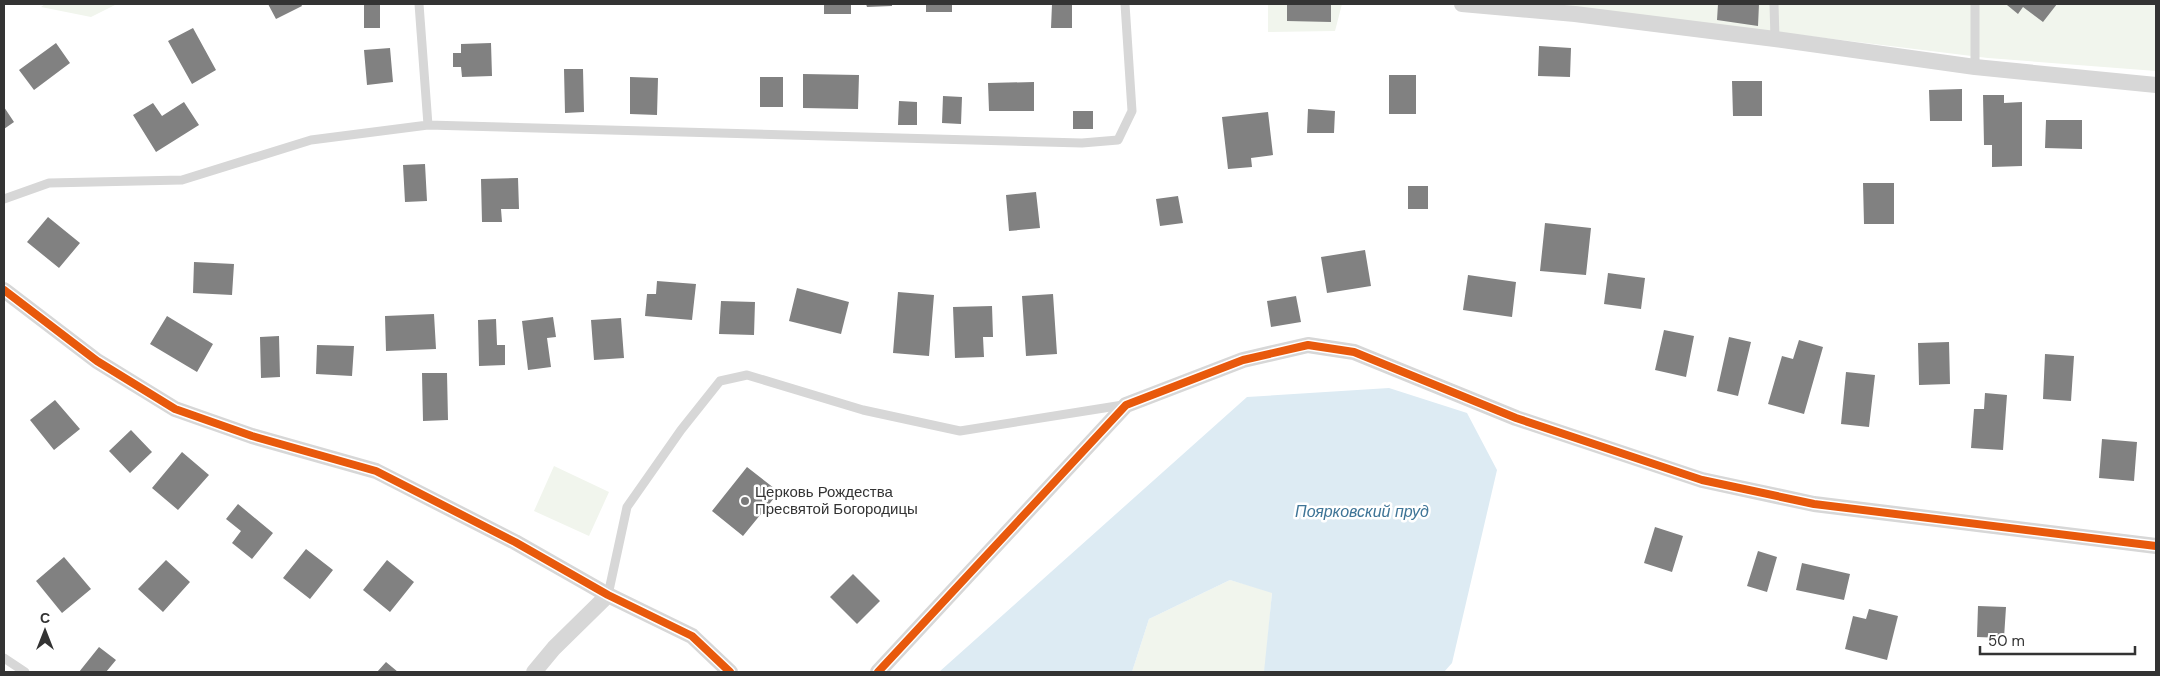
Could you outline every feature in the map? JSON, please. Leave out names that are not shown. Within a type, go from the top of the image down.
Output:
[{"type":"street","points":[[1462,4],[1574,9],[1976,67],[2156,85]]},
{"type":"street","points":[[4,290],[96,361],[175,409],[252,436],[376,471],[515,542],[608,595],[692,636],[730,672]]},
{"type":"street","points":[[878,672],[1126,405],[1243,360],[1308,345],[1354,352],[1516,418],[1702,480],[1814,504],[2156,546]]},
{"type":"street","points":[[534,672],[554,648],[608,595]]},
{"type":"lane","points":[[419,4],[428,125]]},
{"type":"lane","points":[[4,199],[49,184],[182,180],[312,140],[428,125],[1082,143],[1118,140],[1132,110],[1125,4]]},
{"type":"lane","points":[[1774,4],[1775,39]]},
{"type":"lane","points":[[1975,4],[1976,67]]},
{"type":"lane","points":[[608,595],[627,507],[681,430],[720,381],[747,375],[863,410],[960,431],[1126,405]]},
{"type":"lane","points":[[4,658],[25,672]]},
{"type":"shaded area","points":[[45,4],[117,4],[91,17],[41,7]]},
{"type":"shaded area","points":[[1268,4],[1342,4],[1335,31],[1268,32]]},
{"type":"shaded area","points":[[1548,4],[2156,4],[2156,71],[1988,58]]},
{"type":"shaded area","points":[[554,466],[609,492],[589,536],[534,511]]},
{"type":"shaded area","points":[[1230,580],[1272,592],[1265,671],[1132,672],[1149,619]]},
{"type":"water","name":"Поярковский пруд","points":[[1389,388],[1467,413],[1497,470],[1452,663],[1444,672],[1264,672],[1272,593],[1230,580],[1149,619],[1132,672],[939,672],[1247,397]]},
{"type":"building","points":[[268,4],[301,4],[302,6],[276,19]]},
{"type":"building","points":[[364,4],[380,4],[380,28],[364,28]]},
{"type":"building","points":[[824,4],[851,4],[851,14],[824,14]]},
{"type":"building","points":[[866,4],[892,4],[892,6],[867,7]]},
{"type":"building","points":[[926,4],[952,4],[952,12],[926,12]]},
{"type":"building","points":[[1052,4],[1072,4],[1072,28],[1051,28]]},
{"type":"building","points":[[1287,4],[1331,4],[1331,22],[1287,21]]},
{"type":"building","points":[[1718,4],[1759,4],[1758,26],[1717,20]]},
{"type":"building","points":[[2008,4],[2057,4],[2043,22],[2023,7],[2018,14]]},
{"type":"building","points":[[193,28],[216,70],[192,84],[168,41]]},
{"type":"building","points":[[56,43],[70,63],[34,90],[19,70]]},
{"type":"building","points":[[491,43],[492,76],[462,77],[461,67],[453,67],[453,53],[461,53],[461,44]]},
{"type":"building","points":[[1539,46],[1571,48],[1570,77],[1538,76]]},
{"type":"building","points":[[390,48],[393,82],[367,85],[364,50]]},
{"type":"building","points":[[564,69],[583,69],[584,112],[565,113]]},
{"type":"building","points":[[803,74],[859,75],[858,109],[803,108]]},
{"type":"building","points":[[1389,75],[1416,75],[1416,114],[1389,114]]},
{"type":"building","points":[[630,77],[658,78],[657,115],[630,114]]},
{"type":"building","points":[[760,77],[783,77],[783,107],[760,107]]},
{"type":"building","points":[[1732,81],[1762,81],[1762,116],[1733,116]]},
{"type":"building","points":[[1034,82],[1034,111],[989,111],[988,83]]},
{"type":"building","points":[[1962,89],[1962,121],[1930,121],[1929,90]]},
{"type":"building","points":[[1983,95],[2004,95],[2004,103],[2022,102],[2022,166],[1992,167],[1992,145],[1984,145]]},
{"type":"building","points":[[943,96],[962,97],[961,124],[942,123]]},
{"type":"building","points":[[899,101],[917,102],[917,125],[898,125]]},
{"type":"building","points":[[184,102],[199,125],[156,152],[133,115],[153,103],[162,116]]},
{"type":"building","points":[[4,107],[14,122],[4,129]]},
{"type":"building","points":[[1308,109],[1335,111],[1334,133],[1307,133]]},
{"type":"building","points":[[1073,111],[1093,111],[1093,129],[1073,129]]},
{"type":"building","points":[[1268,112],[1273,155],[1251,158],[1252,167],[1228,169],[1222,117]]},
{"type":"building","points":[[2046,120],[2082,120],[2082,149],[2045,148]]},
{"type":"building","points":[[425,164],[427,201],[405,202],[403,165]]},
{"type":"building","points":[[518,178],[519,209],[501,209],[502,222],[482,222],[481,179]]},
{"type":"building","points":[[1863,183],[1894,183],[1894,224],[1864,224]]},
{"type":"building","points":[[1408,186],[1428,186],[1428,209],[1408,209]]},
{"type":"building","points":[[1036,192],[1040,228],[1009,231],[1006,195]]},
{"type":"building","points":[[1178,196],[1183,223],[1160,226],[1156,199]]},
{"type":"building","points":[[48,217],[80,243],[59,268],[27,242]]},
{"type":"building","points":[[1545,223],[1591,228],[1586,275],[1540,271]]},
{"type":"building","points":[[1365,250],[1371,286],[1327,293],[1321,257]]},
{"type":"building","points":[[194,262],[234,264],[232,295],[193,293]]},
{"type":"building","points":[[1608,273],[1645,278],[1641,309],[1604,304]]},
{"type":"building","points":[[1468,275],[1516,282],[1512,317],[1463,310]]},
{"type":"building","points":[[657,281],[696,284],[692,320],[645,316],[647,294],[656,294]]},
{"type":"building","points":[[797,288],[849,302],[841,334],[789,321]]},
{"type":"building","points":[[898,292],[934,295],[929,356],[893,353]]},
{"type":"building","points":[[1053,294],[1057,354],[1026,356],[1022,296]]},
{"type":"building","points":[[1296,296],[1301,322],[1271,327],[1267,301]]},
{"type":"building","points":[[721,301],[755,302],[754,335],[719,334]]},
{"type":"building","points":[[992,306],[993,337],[983,337],[984,357],[955,358],[953,307]]},
{"type":"building","points":[[434,314],[436,349],[386,351],[385,316]]},
{"type":"building","points":[[167,316],[213,344],[197,372],[150,344]]},
{"type":"building","points":[[553,317],[556,337],[547,338],[551,367],[528,370],[522,321]]},
{"type":"building","points":[[621,318],[624,358],[594,360],[591,320]]},
{"type":"building","points":[[496,319],[497,345],[505,345],[505,365],[479,366],[478,320]]},
{"type":"building","points":[[1664,330],[1694,336],[1686,377],[1655,370]]},
{"type":"building","points":[[279,336],[280,377],[261,378],[260,337]]},
{"type":"building","points":[[1729,337],[1751,342],[1738,396],[1717,391]]},
{"type":"building","points":[[1799,340],[1823,347],[1804,414],[1768,404],[1782,356],[1793,359]]},
{"type":"building","points":[[1949,342],[1950,384],[1919,385],[1918,343]]},
{"type":"building","points":[[317,345],[354,346],[352,376],[316,374]]},
{"type":"building","points":[[2045,354],[2074,356],[2071,401],[2043,399]]},
{"type":"building","points":[[1846,372],[1875,375],[1869,427],[1841,424]]},
{"type":"building","points":[[422,373],[447,373],[448,420],[423,421]]},
{"type":"building","points":[[1985,393],[2007,395],[2003,450],[1971,448],[1974,409],[1984,409]]},
{"type":"building","points":[[55,400],[80,429],[54,450],[30,420]]},
{"type":"building","points":[[131,430],[152,452],[130,473],[109,451]]},
{"type":"building","points":[[2102,439],[2137,442],[2134,481],[2099,478]]},
{"type":"building","points":[[182,452],[209,475],[178,510],[152,488]]},
{"type":"building","name":"Церковь Рождества Пресвятой Богородицы","points":[[747,467],[779,492],[743,536],[712,511]]},
{"type":"building","points":[[238,504],[273,533],[252,559],[232,543],[241,531],[226,519]]},
{"type":"building","points":[[1655,527],[1683,536],[1672,572],[1644,563]]},
{"type":"building","points":[[306,549],[333,570],[310,599],[283,578]]},
{"type":"building","points":[[1758,551],[1777,557],[1767,592],[1747,586]]},
{"type":"building","points":[[64,557],[91,589],[62,613],[36,581]]},
{"type":"building","points":[[166,560],[190,582],[163,612],[138,589]]},
{"type":"building","points":[[387,560],[414,582],[390,612],[363,590]]},
{"type":"building","points":[[1802,563],[1850,574],[1844,600],[1796,590]]},
{"type":"building","points":[[853,574],[880,601],[857,624],[830,597]]},
{"type":"building","points":[[1978,606],[2006,607],[2004,638],[1977,637]]},
{"type":"building","points":[[1869,609],[1898,616],[1887,660],[1845,649],[1853,616],[1866,619]]},
{"type":"building","points":[[99,647],[116,660],[106,672],[79,672]]},
{"type":"building","points":[[386,662],[398,672],[377,672]]},
{"type":"cycle path","points":[[4,290],[97,361],[175,409],[252,436],[376,471],[515,542],[608,595],[692,636],[730,672]]},
{"type":"cycle path","points":[[878,672],[1126,405],[1243,360],[1308,345],[1354,352],[1516,418],[1702,480],[1814,504],[2156,546]]},
{"type":"place","name":"Церковь Рождества Пресвятой Богородицы","points":[[745,501]]}]
